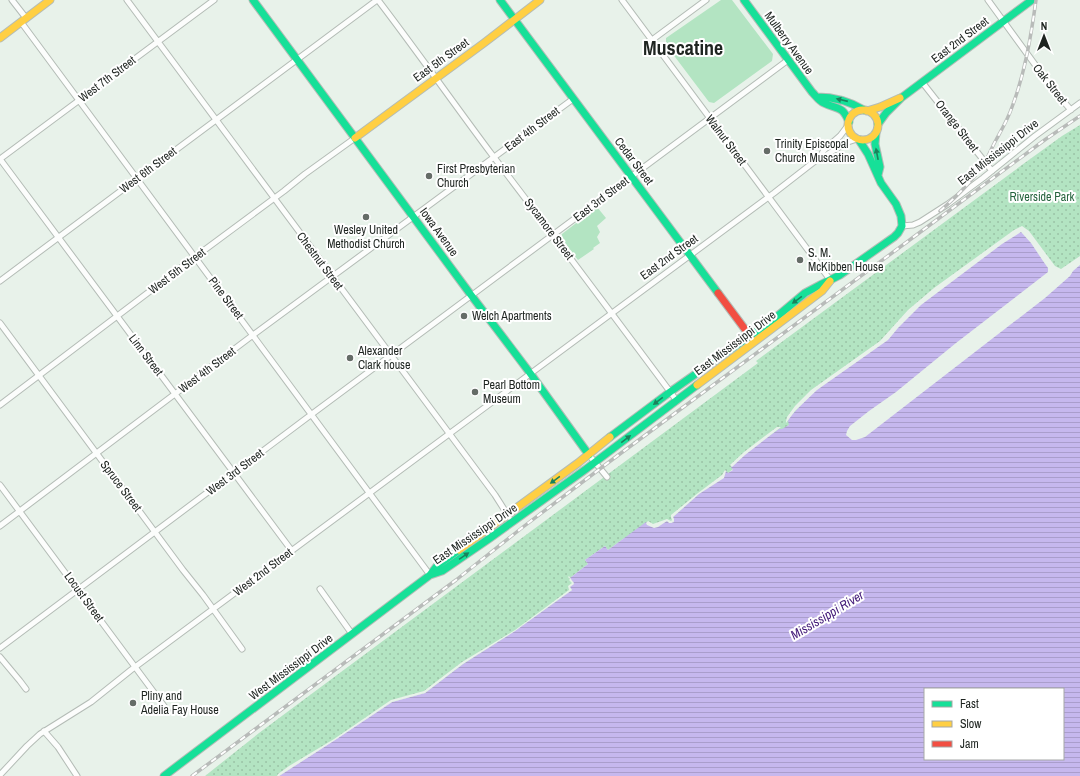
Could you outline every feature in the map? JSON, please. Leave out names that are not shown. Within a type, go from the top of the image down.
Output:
[{"type":"main road","points":[[0,38],[50,0]]},
{"type":"main road","name":"Iowa Avenue","points":[[253,0],[530,373],[589,455]]},
{"type":"main road","name":"Cedar Street","points":[[500,0],[750,336]]},
{"type":"main road","name":"East 5th Street","points":[[355,138],[540,0]]},
{"type":"main road","name":"Mulberry Avenue","points":[[744,0],[812,92],[824,103],[844,110],[849,123]]},
{"type":"main road","name":"East 2nd Street","points":[[878,124],[901,98],[1032,0]]},
{"type":"main road","points":[[817,97],[847,101],[875,116],[878,124],[875,144],[880,167],[878,175]]},
{"type":"main road","name":"East 2nd Street","points":[[866,111],[879,108],[901,98]]},
{"type":"main road","points":[[866,111],[856,112],[853,115],[849,123],[850,133],[858,139],[868,154],[881,183],[899,210],[902,226]]},
{"type":"main road","points":[[858,139],[870,139],[876,133]]},
{"type":"main road","name":"East Mississippi Drive","points":[[430,575],[442,571],[513,522],[595,462],[822,291],[831,281],[888,242],[898,233],[902,226]]},
{"type":"main road","name":"East Mississippi Drive","points":[[430,575],[437,566],[589,455],[670,392],[774,319],[806,293],[818,285],[831,281]]},
{"type":"main road","name":"West Mississippi Drive","points":[[164,776],[430,575]]},
{"type":"street","name":"Pine Street","points":[[12,0],[23,20],[79,101],[430,575]]},
{"type":"street","name":"Chestnut Street","points":[[126,0],[448,434],[495,495],[513,522]]},
{"type":"street","name":"West 7th Street","points":[[0,159],[214,0]]},
{"type":"street","name":"West 6th Street","points":[[0,281],[377,0]]},
{"type":"street","name":"Sycamore Street","points":[[377,0],[677,401]]},
{"type":"street","name":"Walnut Street","points":[[622,0],[831,281]]},
{"type":"street","points":[[652,40],[706,0]]},
{"type":"street","name":"Oak Street","points":[[988,0],[1055,92],[1071,110]]},
{"type":"street","name":"East 3rd Street","points":[[471,295],[788,60]]},
{"type":"street","name":"Orange Street","points":[[922,82],[992,170]]},
{"type":"street","name":"East 4th Street","points":[[414,217],[573,99]]},
{"type":"street","name":"East Mississippi Drive","points":[[902,226],[913,225],[920,222],[961,195],[1035,136],[1080,103]]},
{"type":"street","name":"East 2nd Street","points":[[819,158],[824,150],[840,136],[849,123]]},
{"type":"street","name":"West 5th Street","points":[[0,405],[305,174],[355,138]]},
{"type":"street","name":"East 2nd Street","points":[[530,373],[819,158],[825,156],[845,143],[858,139]]},
{"type":"street","name":"Linn Street","points":[[0,159],[292,551]]},
{"type":"street","name":"West 4th Street","points":[[0,526],[253,335],[414,217]]},
{"type":"street","name":"West 3rd Street","points":[[0,648],[471,295]]},
{"type":"street","name":"Spruce Street","points":[[0,323],[242,649]]},
{"type":"street","name":"West 2nd Street","points":[[0,775],[33,740],[44,731],[91,702],[530,373]]},
{"type":"street","name":"Iowa Avenue","points":[[589,455],[607,477]]},
{"type":"street","name":"Locust Street","points":[[0,485],[167,710]]},
{"type":"street","points":[[320,589],[352,634]]},
{"type":"street","points":[[0,657],[26,689]]},
{"type":"street","points":[[44,731],[58,747],[77,776]]},
{"type":"green space","points":[[721,0],[732,0],[773,54],[772,61],[714,103],[709,102],[666,45],[666,38]]},
{"type":"green space","name":"Riverside Park","points":[[1080,125],[1080,258],[1061,272],[881,342],[789,425],[728,473],[674,521],[623,539],[608,550],[605,546],[585,560],[588,564],[570,578],[574,584],[572,590],[425,693],[392,702],[279,776],[205,776],[259,733],[758,363],[756,361],[1026,162]]},
{"type":"green space","points":[[597,207],[606,218],[597,226],[600,232],[597,237],[600,243],[578,260],[561,237],[562,234]]},
{"type":"water","name":"Mississippi River","points":[[1022,228],[1054,268],[1061,271],[1080,258],[1080,776],[279,776],[392,702],[425,693],[463,664],[515,631],[572,590],[570,587],[574,583],[570,578],[588,564],[585,560],[605,546],[608,550],[646,522],[653,526],[667,521],[671,523],[674,522],[673,517],[699,494],[723,477],[726,471],[728,473],[733,470],[731,467],[745,453],[779,429],[789,425],[789,418],[813,392],[881,342],[910,311]]},
{"type":"pier","points":[[1022,226],[1029,231],[1055,266],[1061,269],[1080,256],[1080,265],[1045,298],[865,437],[852,440],[846,435],[850,426],[896,392],[956,343],[1048,272],[1048,268],[1031,243],[1021,232],[1002,244],[921,305],[888,340],[817,390],[795,411],[786,423],[787,417],[795,406],[811,390],[880,341],[908,310],[934,288],[1014,230]]},
{"type":"pier","points":[[777,427],[781,427],[732,467],[730,465],[744,452]]},
{"type":"pier","points":[[725,470],[724,478],[699,494],[673,517],[674,521],[669,523],[667,521],[654,528],[647,525],[646,523],[648,521],[653,524],[667,519],[671,521],[671,515],[722,475]]},
{"type":"pier","points":[[569,576],[574,584],[570,587],[572,590],[515,631],[463,664],[425,693],[392,702],[277,776],[289,766],[334,739],[391,700],[424,691],[462,662],[515,630],[569,590],[568,586],[572,583],[569,580]]},
{"type":"railway","points":[[940,211],[976,175],[1009,116],[1024,68],[1030,41],[1036,0]]},
{"type":"railway","points":[[192,776],[456,580],[609,462],[1046,139],[1080,116]]},
{"type":"traffic: fast","points":[[253,0],[530,373],[589,455]]},
{"type":"traffic: fast","points":[[500,0],[718,293]]},
{"type":"traffic: fast","points":[[744,0],[812,92],[822,102],[842,110],[849,122]]},
{"type":"traffic: fast","points":[[878,124],[886,113],[901,98],[1032,0]]},
{"type":"traffic: fast","points":[[817,97],[841,100],[864,110]]},
{"type":"traffic: fast","points":[[876,133],[875,144],[880,167],[878,175]]},
{"type":"traffic: fast","points":[[610,437],[670,392],[774,319],[805,293],[840,275],[898,233],[902,226],[901,216],[896,204],[881,183],[868,154],[859,140]]},
{"type":"traffic: fast","points":[[430,575],[442,571],[490,538],[586,469],[697,385]]},
{"type":"traffic: fast","points":[[164,776],[430,575],[437,566],[459,550]]},
{"type":"traffic: slow","points":[[0,38],[50,0]]},
{"type":"traffic: slow","points":[[355,138],[540,0]]},
{"type":"traffic: slow","points":[[867,111],[900,98]]},
{"type":"traffic: slow","points":[[863,110],[874,114],[878,125],[874,136],[863,140],[852,136],[848,125],[852,114],[863,110]]},
{"type":"traffic: slow","points":[[697,385],[822,291],[830,281]]},
{"type":"traffic: slow","points":[[459,550],[578,463],[610,437]]},
{"type":"traffic: jam","points":[[718,293],[750,336]]},
{"type":"place","name":"Trinity Episcopal Church Muscatine","points":[[767,151]]},
{"type":"place","name":"First Presbyterian Church","points":[[429,176]]},
{"type":"place","name":"Wesley United Methodist Church","points":[[366,217]]},
{"type":"place","name":"S. M. McKibben House","points":[[800,260]]},
{"type":"place","name":"Welch Apartments","points":[[464,316]]},
{"type":"place","name":"Alexander Clark house","points":[[350,358]]},
{"type":"place","name":"Pearl Bottom Museum","points":[[475,392]]},
{"type":"place","name":"Pliny and Adelia Fay House","points":[[133,703]]},
{"type":"district","name":"Muscatine","points":[[683,47]]}]
